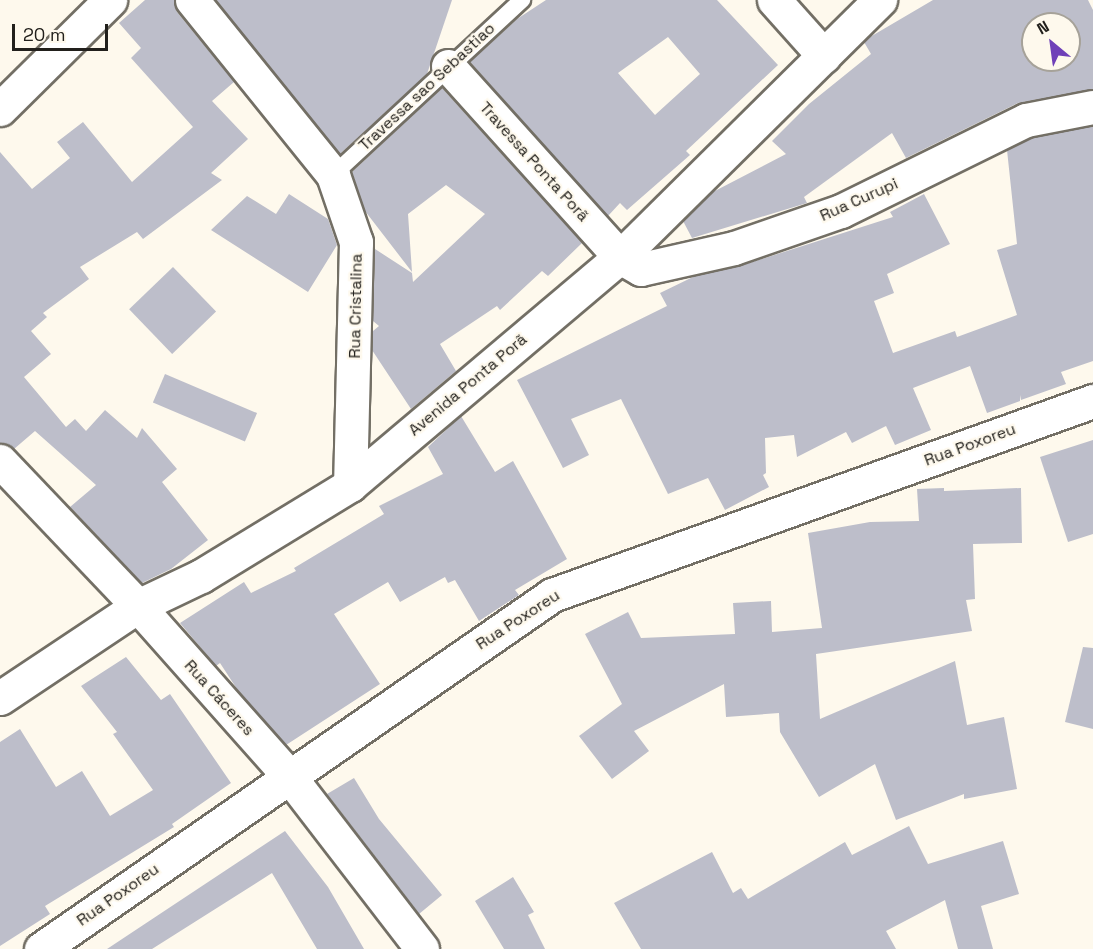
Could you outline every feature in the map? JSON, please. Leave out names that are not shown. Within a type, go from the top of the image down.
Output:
[{"type":"street","points":[[0,109],[110,0]]},
{"type":"street","name":"Rua Cristalina","points":[[192,0],[333,175],[356,242],[350,485]]},
{"type":"street","points":[[774,0],[824,56]]},
{"type":"street","name":"Avenida Ponta Porã","points":[[0,698],[138,606],[201,576],[350,485],[620,257],[880,0]]},
{"type":"street","name":"Travessa Ponta Porã","points":[[448,66],[620,257]]},
{"type":"street","name":"Rua Curupi","points":[[620,257],[641,269],[734,248],[841,211],[1026,120],[1093,108]]},
{"type":"street","name":"Rua Poxoreu","points":[[41,949],[552,595],[1093,401]]},
{"type":"street","name":"Rua Cáceres","points":[[0,461],[138,606],[289,776],[422,949]]},
{"type":"lane","name":"Travessa sao Sebastiao","points":[[333,175],[448,66],[522,0]]},
{"type":"building","points":[[145,0],[174,0],[177,12],[234,82],[212,101],[248,139],[211,173],[222,180],[143,239],[137,232],[80,267],[89,279],[43,313],[47,317],[31,331],[51,354],[24,377],[66,427],[75,419],[86,431],[105,410],[137,438],[142,428],[177,469],[162,482],[208,540],[171,569],[142,583],[70,507],[96,485],[35,431],[14,449],[0,443],[0,152],[32,189],[70,158],[57,142],[83,122],[132,182],[193,127],[131,58],[141,48],[119,23]]},
{"type":"building","points":[[216,0],[452,0],[427,74],[340,154]]},
{"type":"building","points":[[546,0],[717,0],[778,65],[686,151],[690,155],[627,210],[620,203],[608,216],[470,62],[517,19]],"holes":[[[668,37],[700,74],[655,115],[618,73]]]},
{"type":"building","points":[[933,0],[1088,0],[1093,10],[1093,89],[1018,103],[906,158],[892,133],[804,197],[807,203],[692,238],[683,221],[711,193],[786,154],[772,141],[809,104],[871,54],[864,42]]},
{"type":"building","points":[[442,88],[582,243],[548,276],[542,271],[500,310],[497,306],[440,344],[456,371],[411,409],[372,350],[373,331],[379,326],[373,321],[375,249],[412,273],[413,282],[485,214],[446,185],[408,214],[412,272],[365,211],[352,172]]},
{"type":"building","points":[[1093,126],[1093,361],[1061,372],[1066,384],[1021,400],[1020,395],[1020,401],[987,413],[970,366],[913,388],[931,430],[895,445],[886,426],[852,443],[846,432],[797,457],[794,435],[765,438],[766,473],[763,475],[769,487],[725,510],[708,478],[668,494],[621,399],[571,419],[589,455],[563,468],[517,380],[667,306],[660,293],[695,276],[740,266],[893,217],[890,212],[924,194],[950,244],[887,274],[894,293],[874,301],[893,353],[955,331],[957,337],[1017,315],[997,250],[1017,244],[1007,150],[1032,138]]},
{"type":"building","points":[[289,194],[328,219],[337,245],[308,292],[211,230],[247,196],[276,214]]},
{"type":"building","points":[[173,267],[216,312],[172,354],[129,309]]},
{"type":"building","points":[[165,374],[257,413],[245,442],[153,403]]},
{"type":"building","points":[[461,416],[495,472],[513,461],[567,559],[515,590],[519,595],[479,621],[455,580],[448,583],[445,577],[400,602],[388,582],[334,614],[380,684],[286,745],[237,689],[220,663],[216,666],[180,623],[244,582],[251,593],[296,571],[294,568],[384,514],[379,506],[443,474],[428,447]]},
{"type":"building","points":[[1093,440],[1093,534],[1068,542],[1040,457]]},
{"type":"building","points":[[944,488],[944,491],[1021,488],[1022,543],[973,544],[975,599],[966,600],[972,631],[816,654],[820,719],[955,661],[967,725],[1004,717],[1017,789],[964,799],[964,794],[896,820],[875,764],[819,797],[780,732],[779,713],[726,717],[724,684],[634,731],[649,751],[612,779],[579,736],[622,704],[585,634],[628,612],[641,638],[735,634],[733,603],[771,601],[772,632],[822,628],[808,533],[870,522],[919,521],[917,489]]},
{"type":"building","points":[[1083,647],[1093,648],[1093,729],[1065,722]]},
{"type":"building","points":[[126,657],[161,700],[170,694],[231,783],[172,824],[174,827],[45,906],[50,914],[0,946],[0,742],[20,729],[56,787],[82,771],[110,816],[153,790],[113,734],[117,732],[81,686]]},
{"type":"building","points":[[354,778],[379,819],[442,895],[419,914],[327,794]]},
{"type":"building","points":[[909,826],[928,864],[1003,841],[1019,894],[981,906],[993,949],[958,949],[945,900],[886,931],[896,949],[641,949],[614,903],[712,852],[733,893],[741,888],[748,899],[845,842],[852,855]]},
{"type":"building","points":[[285,831],[328,887],[364,949],[317,949],[272,873],[152,949],[107,949]]},
{"type":"building","points":[[513,877],[534,912],[528,915],[545,949],[504,949],[475,901]]}]
